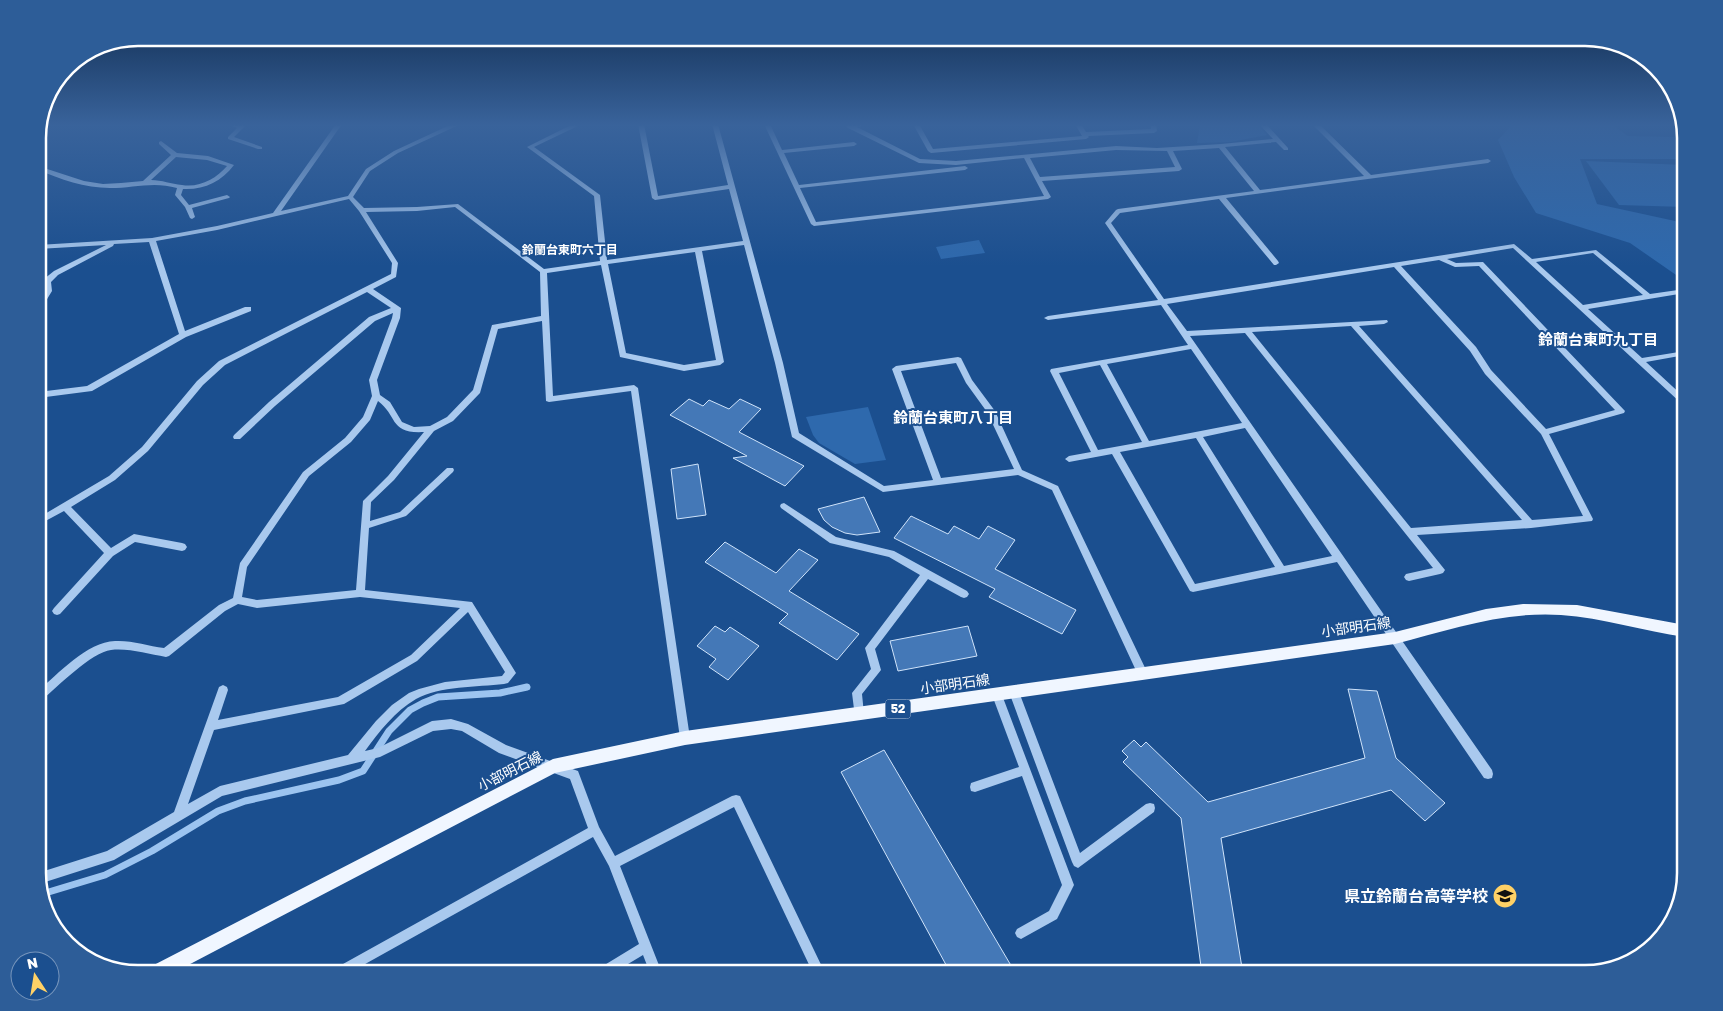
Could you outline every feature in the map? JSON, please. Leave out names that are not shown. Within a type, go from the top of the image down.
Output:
[{"type":"main road","name":"小部明石線","points":[[173,965],[553,766],[685,738],[1395,638],[1502,612],[1542,609],[1583,612],[1677,630]]},
{"type":"street","points":[[49,171],[97,185],[112,186],[146,181],[168,183],[180,188],[193,188],[208,184],[227,171]]},
{"type":"street","points":[[146,181],[157,171]]},
{"type":"street","points":[[276,214],[306,171]]},
{"type":"street","points":[[46,246],[152,240],[217,228],[350,197],[367,171]]},
{"type":"street","points":[[564,171],[597,195],[604,263],[623,355],[684,368],[720,362],[698,250]]},
{"type":"street","points":[[650,171],[655,198],[732,187]]},
{"type":"street","points":[[728,171],[779,363],[795,435],[883,489],[1019,472],[1056,488],[1143,674]]},
{"type":"street","points":[[789,171],[814,224],[1048,197],[1034,171]]},
{"type":"street","points":[[796,187],[938,171]]},
{"type":"street","points":[[1038,179],[1148,171]]},
{"type":"street","points":[[1242,171],[1258,191]]},
{"type":"street","points":[[1363,171],[1369,177]]},
{"type":"street","points":[[1412,171],[1221,196],[1118,212],[1108,223],[1488,774]]},
{"type":"street","points":[[180,188],[178,195],[188,207],[192,217]]},
{"type":"street","points":[[1221,196],[1276,263]]},
{"type":"street","points":[[188,207],[227,197]]},
{"type":"street","points":[[46,517],[112,478],[145,449],[200,383],[222,363],[394,275],[395,263],[362,210],[350,197]]},
{"type":"street","points":[[362,210],[417,209],[456,205],[543,271],[746,243]]},
{"type":"street","points":[[152,240],[183,335]]},
{"type":"street","points":[[46,294],[48,291],[47,281],[56,273],[115,242]]},
{"type":"street","points":[[1048,318],[1163,302],[1514,246],[1677,395]]},
{"type":"street","points":[[1531,261],[1594,251],[1649,296]]},
{"type":"street","points":[[1440,258],[1455,265],[1481,264],[1621,411],[1544,432]]},
{"type":"street","points":[[1396,264],[1474,349],[1488,372],[1544,432],[1589,520],[1409,532]]},
{"type":"street","points":[[543,271],[549,399],[634,388],[685,738]]},
{"type":"street","points":[[368,289],[397,308]]},
{"type":"street","points":[[1582,308],[1677,293]]},
{"type":"street","points":[[237,600],[243,566],[306,474],[348,440],[367,418],[376,396],[373,380],[396,318],[397,308]]},
{"type":"street","points":[[237,437],[272,404],[372,319],[397,308]]},
{"type":"street","points":[[46,394],[89,389],[183,335],[248,309]]},
{"type":"street","points":[[360,593],[367,501],[391,478],[431,429],[450,419],[477,391],[495,327],[545,318]]},
{"type":"street","points":[[1186,334],[1384,322]]},
{"type":"street","points":[[1353,324],[1531,524]]},
{"type":"street","points":[[1246,331],[1440,570],[1409,577]]},
{"type":"street","points":[[1096,454],[1054,371],[1194,346]]},
{"type":"street","points":[[1640,361],[1677,354]]},
{"type":"street","points":[[938,482],[896,369],[958,360],[969,382],[991,411],[1019,472]]},
{"type":"street","points":[[1103,362],[1147,444]]},
{"type":"street","points":[[376,396],[387,404],[399,424],[413,430],[431,429]]},
{"type":"street","points":[[1069,459],[1248,425]]},
{"type":"street","points":[[1198,435],[1282,570]]},
{"type":"street","points":[[1114,450],[1193,588],[1340,558]]},
{"type":"street","points":[[365,526],[403,514],[450,470]]},
{"type":"street","points":[[65,506],[110,553]]},
{"type":"street","points":[[784,506],[833,540],[891,554],[964,594]]},
{"type":"street","points":[[56,611],[110,553],[134,538],[182,546]]},
{"type":"street","points":[[859,714],[857,694],[876,670],[870,648],[927,573]]},
{"type":"street","points":[[46,691],[89,656],[108,646],[126,646],[166,653],[222,608],[237,600],[257,604],[360,593],[468,604]]},
{"type":"street","points":[[210,726],[340,701],[414,658],[468,604]]},
{"type":"street","points":[[352,759],[388,715],[414,695],[442,688],[504,680],[511,673],[468,604]]},
{"type":"street","points":[[178,816],[223,690]]},
{"type":"street","points":[[1014,692],[1078,862],[1150,808]]},
{"type":"street","points":[[997,695],[1068,885],[1053,916],[1021,933]]},
{"type":"street","points":[[46,876],[110,856],[220,791],[380,752],[432,726],[451,724],[464,727],[503,749],[574,775],[595,830],[613,863],[653,965]]},
{"type":"street","points":[[975,787],[1025,770]]},
{"type":"street","points":[[613,863],[736,800],[815,965]]},
{"type":"street","points":[[354,965],[595,830]]},
{"type":"street","points":[[617,965],[646,947]]},
{"type":"shaded area","points":[[1511,171],[1585,171],[1597,204],[1677,222],[1677,276],[1630,243],[1536,213]]},
{"type":"shaded area","points":[[1594,171],[1677,171],[1677,207],[1619,205]]},
{"type":"shaded area","points":[[979,240],[985,253],[941,259],[936,247]]},
{"type":"shaded area","points":[[868,407],[886,460],[855,464],[819,443],[813,435],[806,417]]},
{"type":"building","points":[[689,399],[703,406],[709,400],[729,409],[740,399],[761,409],[739,432],[804,466],[785,486],[733,458],[747,456],[670,415]]},
{"type":"building","points":[[698,464],[706,515],[677,519],[671,469]]},
{"type":"building","points":[[864,497],[880,532],[857,535],[845,533],[832,527],[824,520],[818,509]]},
{"type":"building","points":[[911,516],[948,534],[954,526],[979,539],[988,526],[1015,540],[995,569],[1076,610],[1062,634],[989,597],[995,589],[894,538]]},
{"type":"building","points":[[725,542],[776,573],[799,549],[818,560],[789,591],[859,634],[837,660],[779,623],[788,614],[705,562]]},
{"type":"building","points":[[715,626],[725,632],[730,627],[759,646],[728,680],[709,667],[716,659],[697,646]]},
{"type":"building","points":[[968,626],[977,656],[898,671],[890,641]]},
{"type":"building","points":[[1348,689],[1377,691],[1396,758],[1445,803],[1425,821],[1391,790],[1221,838],[1242,965],[1201,965],[1181,818],[1123,762],[1128,757],[1122,751],[1134,740],[1141,747],[1146,742],[1208,802],[1365,758]]},
{"type":"building","points":[[884,750],[1011,965],[946,965],[841,772]]},
{"type":"waterway","points":[[48,892],[105,875],[152,851],[218,811],[245,801],[339,780],[363,771],[389,731],[410,710],[423,703],[438,697],[500,693],[527,687]]},
{"type":"place","name":"県立鈴蘭台高等学校","points":[[1505,896]]},
{"type":"district","name":"鈴蘭台東町六丁目","points":[[570,250]]},
{"type":"district","name":"鈴蘭台東町九丁目","points":[[1598,340]]},
{"type":"district","name":"鈴蘭台東町八丁目","points":[[953,418]]}]
